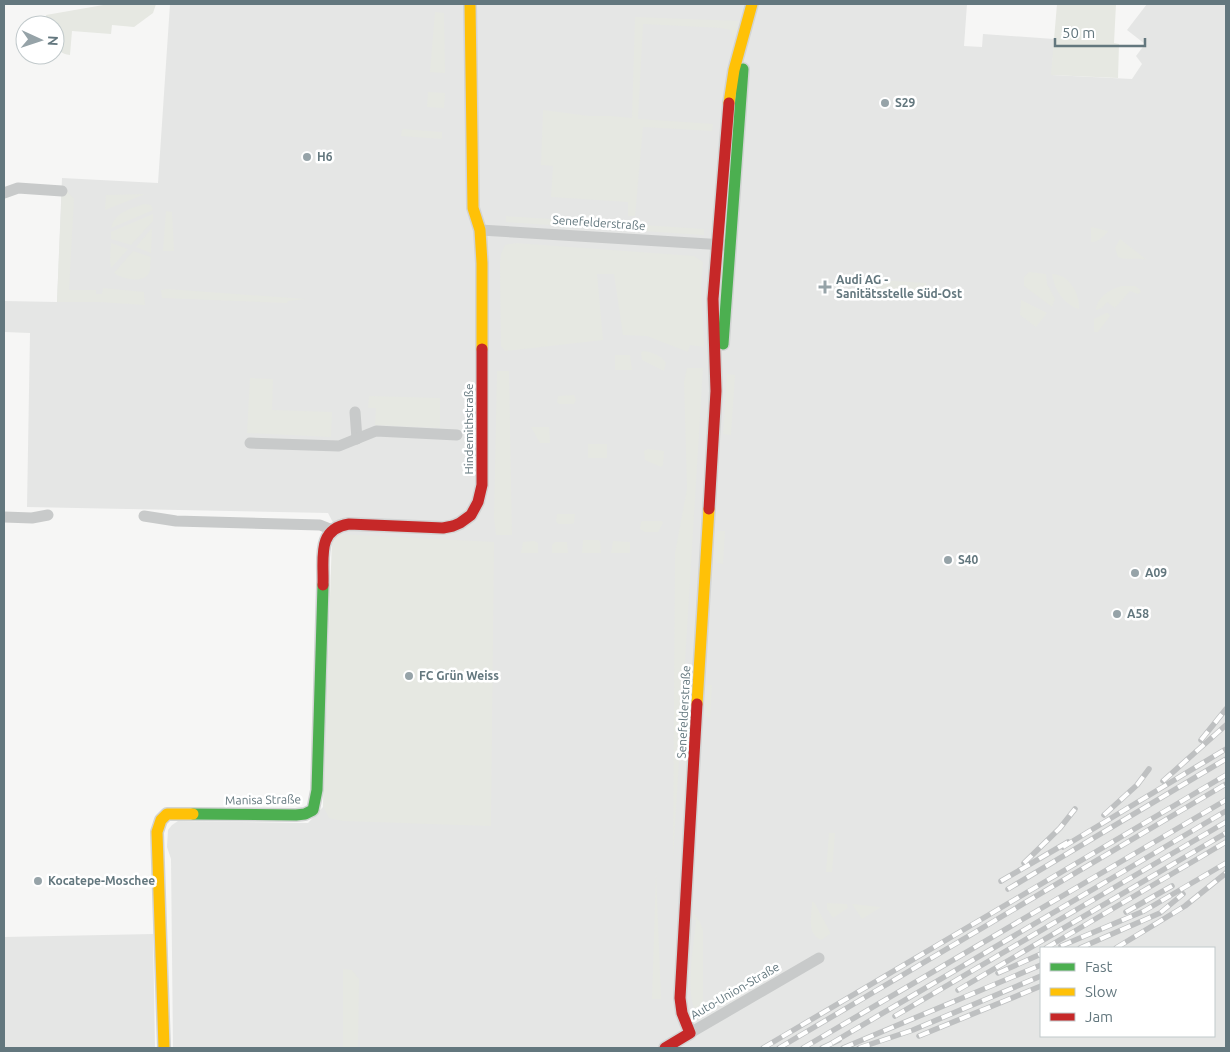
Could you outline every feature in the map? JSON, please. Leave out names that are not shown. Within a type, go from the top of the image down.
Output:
[{"type":"street","name":"Senefelderstraße","points":[[690,1034],[682,1014],[680,998],[716,391],[713,299],[716,244],[730,94],[734,70],[746,32],[752,4]]},
{"type":"street","name":"Hindemithstraße","points":[[144,516],[176,521],[320,524],[330,530],[339,525],[349,524],[443,528],[457,525],[472,515],[478,504],[482,485],[483,292],[480,230],[473,208],[469,5]]},
{"type":"street","name":"Senefelderstraße","points":[[716,391],[722,359],[746,32]]},
{"type":"street","points":[[4,193],[18,188],[62,191]]},
{"type":"street","name":"Senefelderstraße","points":[[480,230],[731,245]]},
{"type":"street","points":[[355,412],[357,439]]},
{"type":"street","points":[[250,444],[339,446],[376,431],[458,435]]},
{"type":"street","points":[[4,518],[48,516]]},
{"type":"street","name":"Manisa Straße","points":[[164,1048],[157,832],[161,820],[167,814],[296,816],[313,810],[317,790],[324,549],[325,538],[330,530]]},
{"type":"street","name":"Auto-Union-Straße","points":[[665,1048],[819,958]]},
{"type":"shaded area","points":[[109,4],[156,4],[153,13],[134,27],[112,25],[111,34],[72,31],[70,55],[65,54],[65,15],[46,15]]},
{"type":"shaded area","points":[[170,4],[967,4],[964,46],[982,47],[983,34],[1054,39],[1052,75],[1132,79],[1142,64],[1136,56],[1145,44],[1127,30],[1147,4],[1226,4],[1226,1048],[173,1048],[171,859],[167,847],[168,830],[178,821],[308,823],[323,807],[339,534],[328,513],[27,507],[30,333],[4,332],[4,301],[57,302],[62,178],[158,183]]},
{"type":"shaded area","points":[[1057,4],[1116,4],[1114,43],[1119,44],[1118,78],[1051,75]]},
{"type":"shaded area","points":[[435,12],[444,13],[445,73],[430,72]]},
{"type":"shaded area","points":[[635,17],[739,21],[735,35],[732,36],[731,30],[721,28],[643,24],[638,119],[713,124],[712,131],[643,127],[635,216],[628,216],[628,202],[551,197],[553,166],[541,165],[543,110],[589,116],[632,118]]},
{"type":"shaded area","points":[[428,92],[445,93],[444,108],[427,107]]},
{"type":"shaded area","points":[[402,129],[442,132],[442,139],[401,136]]},
{"type":"shaded area","points":[[62,185],[74,199],[69,290],[96,290],[96,294],[102,294],[103,288],[144,292],[145,305],[57,302]]},
{"type":"shaded area","points":[[145,194],[105,210],[106,195]]},
{"type":"shaded area","points":[[144,204],[151,205],[153,210],[111,228],[116,218],[120,215]]},
{"type":"shaded area","points":[[166,211],[172,212],[174,251],[163,251]]},
{"type":"shaded area","points":[[153,214],[153,221],[131,245],[111,239],[111,232]]},
{"type":"shaded area","points":[[506,216],[704,229],[704,235],[506,222]]},
{"type":"shaded area","points":[[1091,227],[1108,231],[1101,239],[1091,242]]},
{"type":"shaded area","points":[[152,228],[151,253],[136,247]]},
{"type":"shaded area","points":[[1120,239],[1147,260],[1118,257],[1115,248]]},
{"type":"shaded area","points":[[111,243],[128,249],[111,268],[110,260]]},
{"type":"shaded area","points":[[515,243],[694,256],[703,262],[701,287],[704,347],[690,345],[688,352],[647,336],[623,335],[614,274],[597,274],[603,340],[505,351],[501,346],[500,264],[501,254],[505,245]]},
{"type":"shaded area","points":[[133,251],[151,257],[149,273],[142,278],[132,279],[114,273]]},
{"type":"shaded area","points":[[1029,272],[1046,274],[1047,284],[1055,299],[1052,307],[1024,286],[1024,277]]},
{"type":"shaded area","points":[[1052,274],[1064,277],[1072,286],[1078,297],[1079,309],[1068,304],[1060,295]]},
{"type":"shaded area","points":[[878,280],[926,283],[925,293],[877,290]]},
{"type":"shaded area","points":[[1122,286],[1135,286],[1141,292],[1138,294],[1130,291],[1115,308],[1107,302],[1102,308],[1096,310],[1099,301],[1105,294]]},
{"type":"shaded area","points":[[161,290],[306,299],[288,301],[287,303],[162,298]]},
{"type":"shaded area","points":[[1021,300],[1047,313],[1036,327],[1020,315]]},
{"type":"shaded area","points":[[1106,313],[1110,316],[1098,332],[1094,332],[1094,319]]},
{"type":"shaded area","points":[[643,351],[653,353],[662,358],[666,363],[664,371],[642,360],[641,353]]},
{"type":"shaded area","points":[[615,355],[630,355],[632,370],[615,370]]},
{"type":"shaded area","points":[[687,368],[703,368],[673,859],[675,553],[687,489],[684,381]]},
{"type":"shaded area","points":[[497,371],[509,371],[512,535],[496,535],[494,518]]},
{"type":"shaded area","points":[[727,374],[735,375],[731,435],[723,434]]},
{"type":"shaded area","points":[[250,378],[273,379],[272,410],[332,412],[331,437],[247,433]]},
{"type":"shaded area","points":[[574,395],[576,400],[574,404],[559,404],[557,402],[558,396]]},
{"type":"shaded area","points":[[369,396],[440,398],[440,428],[375,425],[376,408],[368,408]]},
{"type":"shaded area","points":[[531,427],[549,427],[550,443],[540,443]]},
{"type":"shaded area","points":[[588,444],[607,444],[607,458],[588,458]]},
{"type":"shaded area","points":[[648,449],[664,451],[663,465],[661,467],[645,460],[644,451]]},
{"type":"shaded area","points":[[557,514],[575,514],[574,523],[558,524],[556,521]]},
{"type":"shaded area","points":[[662,521],[663,523],[658,532],[645,532],[640,529],[641,522]]},
{"type":"shaded area","points":[[717,531],[725,531],[723,564],[717,563],[715,558]]},
{"type":"shaded area","name":"FC Grün Weiss","points":[[339,534],[494,542],[491,826],[342,821],[329,818],[323,806],[332,538]]},
{"type":"shaded area","points":[[583,540],[600,541],[601,553],[582,553]]},
{"type":"shaded area","points":[[534,541],[538,543],[538,553],[521,553],[523,542]]},
{"type":"shaded area","points":[[613,541],[630,542],[630,553],[611,553]]},
{"type":"shaded area","points":[[555,542],[567,542],[568,553],[552,553],[552,545]]},
{"type":"shaded area","points":[[707,685],[712,685],[710,718],[705,715]]},
{"type":"shaded area","points":[[829,833],[835,833],[832,872],[826,872]]},
{"type":"shaded area","points":[[656,872],[661,999],[652,999]]},
{"type":"shaded area","points":[[812,902],[814,902],[830,932],[821,940],[816,937],[812,929]]},
{"type":"shaded area","points":[[827,903],[847,904],[848,908],[833,918],[827,909]]},
{"type":"shaded area","points":[[852,904],[881,907],[862,919]]},
{"type":"shaded area","points":[[693,912],[703,930],[703,1006],[699,1009],[694,1008],[691,988],[691,964],[696,920],[693,919]]},
{"type":"shaded area","points":[[153,934],[155,1048],[4,1048],[4,937]]},
{"type":"shaded area","points":[[343,969],[352,970],[359,979],[358,1048],[343,1048]]},
{"type":"railway","points":[[1201,740],[1226,709]]},
{"type":"railway","points":[[1163,781],[1226,725]]},
{"type":"railway","points":[[1063,847],[1226,749]]},
{"type":"railway","points":[[1008,889],[1226,759]]},
{"type":"railway","points":[[1104,815],[1137,785],[1149,769]]},
{"type":"railway","points":[[763,1048],[1226,775]]},
{"type":"railway","points":[[779,1048],[1226,784]]},
{"type":"railway","points":[[803,1048],[1226,800]]},
{"type":"railway","points":[[1024,863],[1060,828],[1075,809]]},
{"type":"railway","points":[[832,1043],[1226,811]]},
{"type":"railway","points":[[895,1016],[1226,822]]},
{"type":"railway","points":[[958,990],[1226,833]]},
{"type":"railway","points":[[1001,881],[1068,842]]},
{"type":"railway","points":[[1048,947],[1226,842]]},
{"type":"railway","points":[[1061,946],[1144,911],[1226,863]]},
{"type":"railway","points":[[1118,947],[1185,906],[1226,873]]},
{"type":"railway","points":[[1126,912],[1172,886]]},
{"type":"railway","points":[[1082,947],[1160,913],[1183,894]]},
{"type":"railway","points":[[998,973],[1040,954]]},
{"type":"railway","points":[[843,1048],[1040,965]]},
{"type":"railway","points":[[859,1048],[913,1030],[1040,976]]},
{"type":"railway","points":[[919,1036],[1040,986]]},
{"type":"railway","points":[[822,1048],[839,1040]]},
{"type":"traffic: fast","points":[[723,344],[743,69]]},
{"type":"traffic: fast","points":[[193,814],[296,815],[305,814],[313,810],[317,790],[323,585]]},
{"type":"traffic: slow","points":[[470,4],[473,208],[480,230],[482,349]]},
{"type":"traffic: slow","points":[[729,103],[734,70],[752,4]]},
{"type":"traffic: slow","points":[[697,704],[709,509]]},
{"type":"traffic: slow","points":[[164,1048],[157,832],[161,820],[167,814],[193,814]]},
{"type":"traffic: jam","points":[[709,509],[716,391],[713,299],[729,103]]},
{"type":"traffic: jam","points":[[323,585],[324,547],[331,532],[338,527],[349,524],[443,528],[460,523],[471,515],[478,502],[482,485],[482,349]]},
{"type":"traffic: jam","points":[[665,1048],[690,1033],[682,1013],[680,998],[697,704]]},
{"type":"place","name":"S29","points":[[885,103]]},
{"type":"place","name":"H6","points":[[307,157]]},
{"type":"place","name":"Audi AG - Sanitätsstelle Süd-Ost","points":[[825,287]]},
{"type":"place","name":"S40","points":[[948,560]]},
{"type":"place","name":"A09","points":[[1135,573]]},
{"type":"place","name":"A58","points":[[1117,614]]},
{"type":"place","name":"FC Grün Weiss","points":[[409,676]]},
{"type":"place","name":"Kocatepe-Moschee","points":[[38,881]]}]
